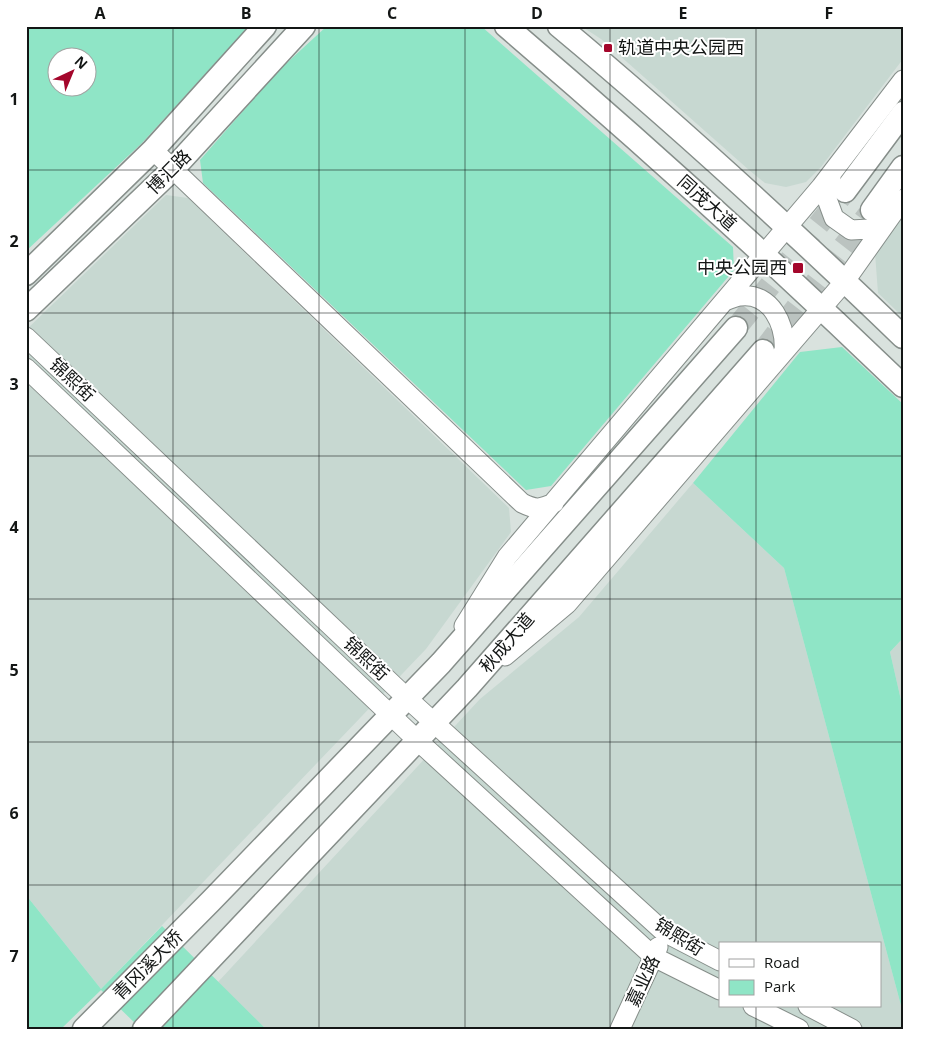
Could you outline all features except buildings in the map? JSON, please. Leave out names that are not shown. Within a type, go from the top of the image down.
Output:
[{"type":"main road","name":"博汇路","points":[[26,274],[153,150],[265,26]]},
{"type":"main road","name":"博汇路","points":[[26,310],[173,170],[304,26]]},
{"type":"main road","name":"同茂大道","points":[[506,26],[603,109],[822,308],[903,386]]},
{"type":"main road","name":"同茂大道","points":[[559,26],[642,95],[845,281],[903,338]]},
{"type":"main road","points":[[838,183],[903,113]]},
{"type":"main road","points":[[879,215],[903,167]]},
{"type":"main road","name":"秋成大道","points":[[211,901],[441,663],[736,328]]},
{"type":"main road","name":"秋成大道","points":[[144,1029],[467,688],[773,352]]},
{"type":"main road","name":"青冈溪大桥","points":[[84,1029],[211,901]]},
{"type":"street","points":[[903,80],[827,199],[834,218],[851,230],[869,229],[879,215],[903,199]]},
{"type":"street","points":[[153,150],[522,503],[533,508],[542,508],[554,503]]},
{"type":"street","points":[[441,663],[507,557],[787,228],[838,183]]},
{"type":"street","points":[[773,352],[822,308],[845,281],[879,215]]},
{"type":"street","points":[[725,300],[740,296],[752,297],[762,301],[774,311],[780,322],[785,339],[773,352]]},
{"type":"street","name":"锦熙街","points":[[26,337],[408,699],[664,932],[719,960]]},
{"type":"street","name":"锦熙街","points":[[26,368],[417,740],[654,957],[719,990]]},
{"type":"street","name":"嘉业路","points":[[620,1029],[664,932]]},
{"type":"street","points":[[758,1008],[799,1029]]},
{"type":"street","points":[[812,1008],[852,1029]]},
{"type":"shaded area","points":[[581,26],[903,26],[903,59],[821,167],[806,182],[786,187],[765,183],[601,39]]},
{"type":"shaded area","points":[[166,195],[188,198],[509,508],[511,532],[426,649],[101,989],[26,895],[26,330]]},
{"type":"shaded area","points":[[903,214],[903,317],[878,293],[875,253]]},
{"type":"shaded area","points":[[693,483],[784,568],[903,1013],[903,1029],[266,1029],[218,982],[480,699],[579,617]]},
{"type":"shaded area","points":[[903,638],[903,709],[890,652]]},
{"type":"green space","points":[[26,26],[249,26],[142,143],[26,251]]},
{"type":"green space","points":[[327,26],[481,26],[733,247],[734,270],[551,486],[526,490],[203,183],[200,160],[279,70]]},
{"type":"green space","points":[[842,347],[903,404],[903,638],[890,652],[903,709],[903,1013],[784,568],[693,483],[800,352]]},
{"type":"green space","points":[[26,895],[101,989],[162,926],[266,1029],[141,1029],[101,990],[61,1029],[26,1029]]},
{"type":"tunnel","points":[[736,328],[843,194]]},
{"type":"tunnel","points":[[763,351],[868,215]]},
{"type":"place","name":"轨道中央公园西","points":[[608,48]]},
{"type":"place","name":"中央公园西","points":[[798,268]]}]
